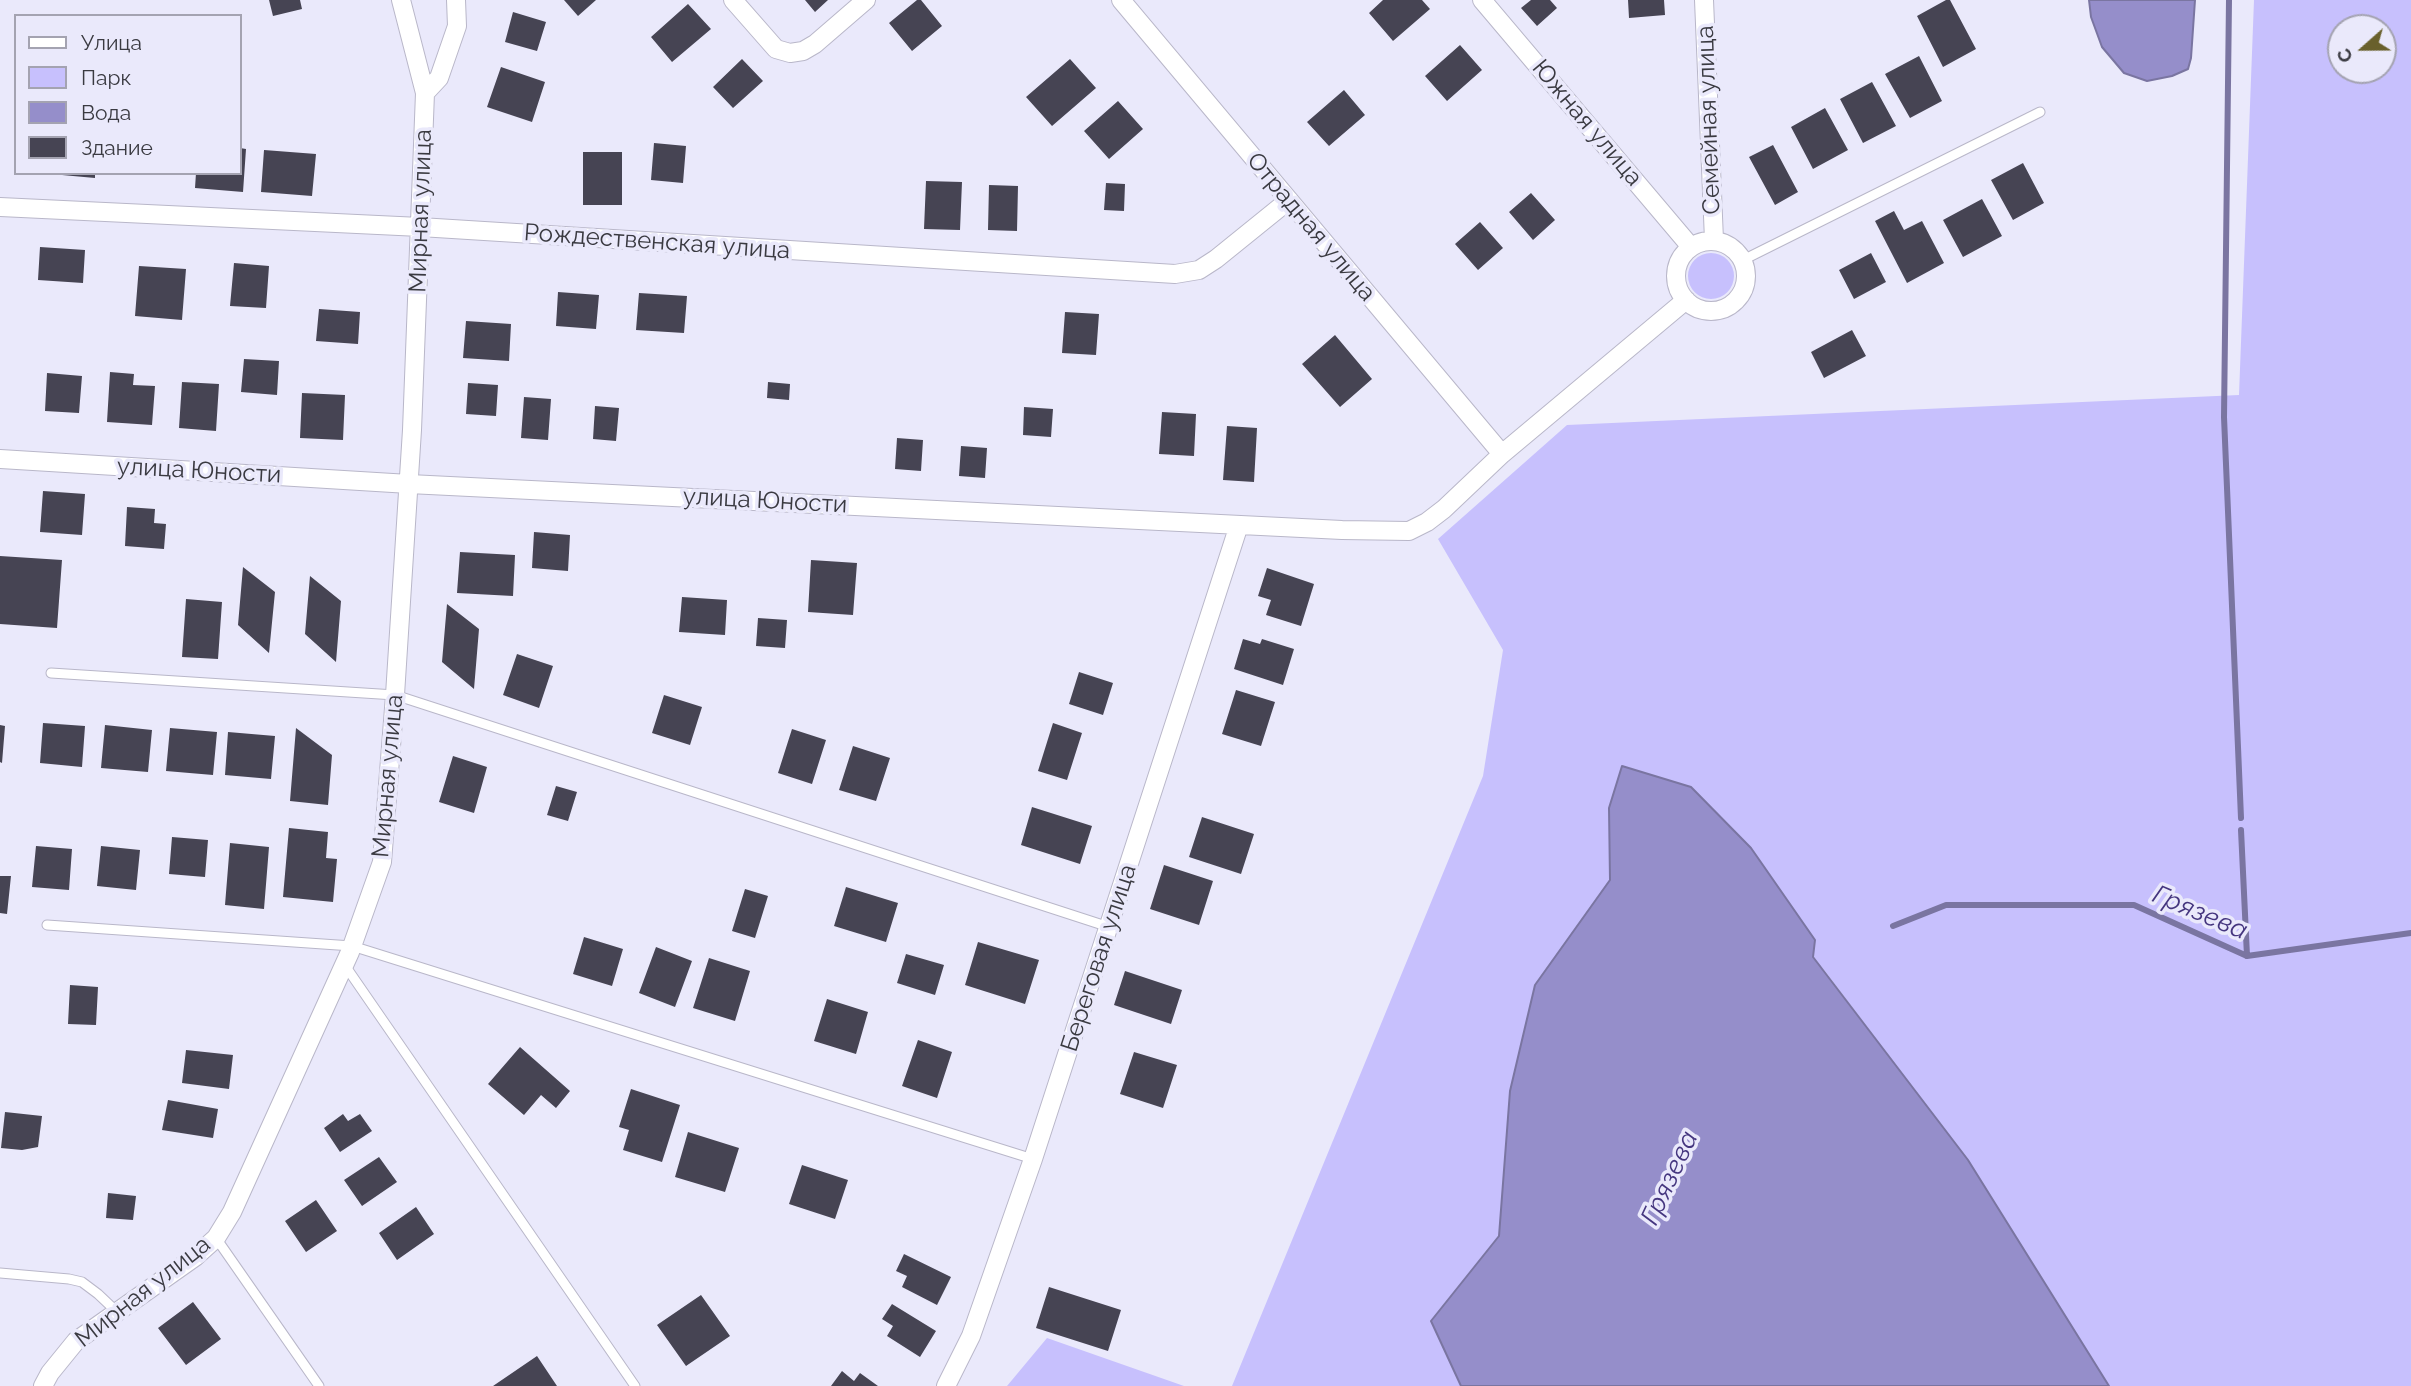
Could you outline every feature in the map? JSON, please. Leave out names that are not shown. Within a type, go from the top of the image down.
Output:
[{"type":"street","name":"Мирная улица","points":[[43,1386],[76,1341],[216,1238],[232,1212],[352,946],[382,862],[409,484],[425,93],[401,0]]},
{"type":"street","name":"Мирная улица","points":[[425,93],[439,78],[457,26],[456,0]]},
{"type":"street","points":[[733,0],[776,49],[790,53],[803,51],[815,44],[866,0]]},
{"type":"street","name":"Отрадная улица","points":[[1121,0],[1502,454]]},
{"type":"street","name":"Южная улица","points":[[1482,0],[1691,247]]},
{"type":"street","name":"Семейная улица","points":[[1704,0],[1714,240]]},
{"type":"street","name":"Рождественская улица","points":[[0,207],[420,227],[1175,274],[1199,270],[1289,200]]},
{"type":"street","points":[[1714,240],[1726,243],[1736,250],[1743,260],[1746,282],[1736,302],[1716,311],[1694,307],[1679,290],[1676,278],[1682,255],[1702,241],[1714,240]]},
{"type":"street","name":"улица Юности","points":[[0,459],[409,484],[1409,531],[1444,509],[1502,454],[1686,300]]},
{"type":"street","name":"Береговая улица","points":[[946,1386],[971,1336],[1033,1159],[1239,525]]},
{"type":"lane","points":[[1743,260],[2039,112]]},
{"type":"lane","points":[[51,673],[396,695],[1109,927]]},
{"type":"lane","points":[[47,925],[352,946],[1033,1159]]},
{"type":"lane","points":[[344,964],[635,1386]]},
{"type":"lane","points":[[216,1238],[319,1386]]},
{"type":"lane","points":[[0,1273],[69,1279],[82,1283],[117,1312]]},
{"type":"green space","points":[[2254,0],[2411,0],[2411,1386],[2109,1386],[1956,1146],[1824,970],[1622,766],[1609,808],[1610,880],[1535,985],[1510,1091],[1499,1236],[1431,1321],[1461,1386],[1232,1386],[1483,776],[1503,650],[1438,539],[1567,425],[2239,395]]},
{"type":"green space","points":[[1711,253],[1727,260],[1734,276],[1727,292],[1711,299],[1695,292],[1688,276],[1695,260]]},
{"type":"green space","points":[[1047,1338],[1184,1386],[1007,1386]]},
{"type":"water","points":[[2089,0],[2195,0],[2188,69],[2172,76],[2147,81],[2124,73],[2102,47],[2091,17]]},
{"type":"water","points":[[1622,766],[1691,787],[1751,848],[1815,940],[1813,957],[1968,1160],[2109,1386],[1461,1386],[1431,1321],[1499,1236],[1510,1091],[1535,985],[1610,880],[1609,808]]},
{"type":"building","points":[[269,0],[300,0],[302,9],[273,16]]},
{"type":"building","points":[[564,0],[596,0],[578,16]]},
{"type":"building","points":[[805,0],[828,0],[815,12]]},
{"type":"building","points":[[917,0],[921,0],[942,26],[912,51],[889,23]]},
{"type":"building","points":[[1383,0],[1422,0],[1430,9],[1393,41],[1369,13]]},
{"type":"building","points":[[1531,0],[1550,0],[1557,8],[1537,26],[1521,8]]},
{"type":"building","points":[[1628,0],[1664,0],[1665,15],[1629,18]]},
{"type":"building","points":[[1950,0],[1976,49],[1943,67],[1917,16]]},
{"type":"building","points":[[688,4],[711,29],[672,62],[651,37]]},
{"type":"building","points":[[513,12],[546,22],[537,51],[505,42]]},
{"type":"building","points":[[1460,45],[1482,70],[1447,101],[1425,76]]},
{"type":"building","points":[[1919,56],[1942,101],[1910,118],[1885,74]]},
{"type":"building","points":[[742,59],[763,81],[733,108],[713,87]]},
{"type":"building","points":[[1070,59],[1096,88],[1052,126],[1026,97]]},
{"type":"building","points":[[501,67],[545,82],[532,122],[487,107]]},
{"type":"building","points":[[1872,82],[1896,126],[1863,143],[1840,99]]},
{"type":"building","points":[[1344,90],[1365,115],[1329,146],[1307,122]]},
{"type":"building","points":[[1118,101],[1143,129],[1109,159],[1084,131]]},
{"type":"building","points":[[1825,108],[1848,150],[1813,169],[1791,127]]},
{"type":"building","points":[[654,143],[686,146],[683,183],[651,180]]},
{"type":"building","points":[[1773,145],[1798,192],[1775,205],[1749,157]]},
{"type":"building","points":[[242,148],[246,149],[243,192],[195,188],[196,175],[242,175]]},
{"type":"building","points":[[264,150],[316,154],[312,196],[261,192]]},
{"type":"building","points":[[583,152],[622,152],[622,205],[583,205]]},
{"type":"building","points":[[2023,163],[2044,203],[2013,220],[1991,180]]},
{"type":"building","points":[[62,175],[95,175],[95,178]]},
{"type":"building","points":[[926,181],[962,182],[960,230],[924,229]]},
{"type":"building","points":[[1106,183],[1125,184],[1124,211],[1104,210]]},
{"type":"building","points":[[989,185],[1018,186],[1017,231],[988,230]]},
{"type":"building","points":[[1531,193],[1555,220],[1533,240],[1509,212]]},
{"type":"building","points":[[1982,199],[2002,236],[1963,257],[1943,220]]},
{"type":"building","points":[[1894,211],[1904,230],[1922,221],[1944,263],[1907,283],[1875,221]]},
{"type":"building","points":[[1480,222],[1503,248],[1478,270],[1455,244]]},
{"type":"building","points":[[40,247],[85,250],[83,283],[38,280]]},
{"type":"building","points":[[1871,253],[1886,282],[1854,299],[1839,270]]},
{"type":"building","points":[[234,263],[269,266],[266,308],[230,306]]},
{"type":"building","points":[[139,266],[186,269],[182,320],[135,316]]},
{"type":"building","points":[[558,292],[599,295],[596,329],[556,326]]},
{"type":"building","points":[[639,293],[687,296],[684,333],[636,330]]},
{"type":"building","points":[[319,309],[360,312],[358,344],[316,341]]},
{"type":"building","points":[[1065,312],[1099,314],[1096,355],[1062,353]]},
{"type":"building","points":[[466,321],[511,324],[509,361],[463,358]]},
{"type":"building","points":[[1852,330],[1866,356],[1824,378],[1811,352]]},
{"type":"building","points":[[1335,335],[1372,379],[1340,407],[1302,364]]},
{"type":"building","points":[[244,359],[279,361],[277,395],[241,392]]},
{"type":"building","points":[[110,372],[134,374],[133,385],[155,386],[152,425],[107,422]]},
{"type":"building","points":[[47,373],[82,376],[79,413],[45,411]]},
{"type":"building","points":[[182,382],[219,384],[216,431],[179,428]]},
{"type":"building","points":[[768,382],[790,384],[789,400],[767,398]]},
{"type":"building","points":[[468,383],[498,385],[496,416],[466,414]]},
{"type":"building","points":[[302,393],[345,395],[343,440],[300,438]]},
{"type":"building","points":[[524,397],[551,399],[548,440],[521,438]]},
{"type":"building","points":[[595,406],[619,408],[616,441],[593,439]]},
{"type":"building","points":[[1024,407],[1053,409],[1051,437],[1023,435]]},
{"type":"building","points":[[1162,412],[1196,414],[1194,456],[1159,454]]},
{"type":"building","points":[[1227,426],[1257,428],[1254,482],[1223,480]]},
{"type":"building","points":[[897,438],[923,440],[921,471],[895,469]]},
{"type":"building","points":[[961,446],[987,448],[985,478],[959,476]]},
{"type":"building","points":[[43,491],[85,494],[82,535],[40,532]]},
{"type":"building","points":[[127,507],[155,509],[154,523],[166,524],[164,549],[125,546]]},
{"type":"building","points":[[534,532],[570,535],[568,571],[532,568]]},
{"type":"building","points":[[460,552],[515,555],[513,596],[457,593]]},
{"type":"building","points":[[0,556],[62,560],[57,628],[0,624]]},
{"type":"building","points":[[811,560],[857,563],[853,615],[808,612]]},
{"type":"building","points":[[243,567],[275,592],[269,653],[238,625]]},
{"type":"building","points":[[1267,568],[1314,584],[1301,626],[1266,615],[1271,600],[1258,596]]},
{"type":"building","points":[[310,576],[341,601],[336,662],[305,634]]},
{"type":"building","points":[[682,597],[727,600],[725,635],[679,632]]},
{"type":"building","points":[[186,599],[222,602],[218,659],[182,657]]},
{"type":"building","points":[[447,604],[479,629],[474,689],[442,662]]},
{"type":"building","points":[[758,618],[787,620],[785,648],[756,646]]},
{"type":"building","points":[[1243,639],[1260,644],[1262,639],[1294,649],[1283,685],[1234,669]]},
{"type":"building","points":[[517,654],[553,666],[539,708],[503,695]]},
{"type":"building","points":[[1079,672],[1113,683],[1103,715],[1069,704]]},
{"type":"building","points":[[1236,690],[1275,702],[1261,746],[1222,734]]},
{"type":"building","points":[[664,695],[702,707],[690,745],[652,733]]},
{"type":"building","points":[[43,723],[85,726],[82,767],[40,763]]},
{"type":"building","points":[[1053,723],[1082,733],[1067,780],[1038,771]]},
{"type":"building","points":[[0,725],[5,726],[2,763],[0,762]]},
{"type":"building","points":[[105,725],[152,730],[148,772],[101,768]]},
{"type":"building","points":[[170,728],[217,732],[213,775],[166,771]]},
{"type":"building","points":[[296,728],[332,755],[328,805],[290,801]]},
{"type":"building","points":[[792,729],[826,740],[812,784],[778,773]]},
{"type":"building","points":[[228,732],[275,736],[271,779],[225,775]]},
{"type":"building","points":[[853,746],[890,758],[876,801],[839,790]]},
{"type":"building","points":[[453,756],[487,767],[474,813],[439,802]]},
{"type":"building","points":[[556,786],[577,792],[568,821],[547,815]]},
{"type":"building","points":[[1032,807],[1092,826],[1080,864],[1021,845]]},
{"type":"building","points":[[1202,817],[1254,834],[1241,874],[1189,857]]},
{"type":"building","points":[[289,828],[328,832],[326,858],[337,859],[333,902],[283,897]]},
{"type":"building","points":[[172,837],[208,840],[205,877],[169,874]]},
{"type":"building","points":[[230,843],[269,847],[264,909],[225,905]]},
{"type":"building","points":[[36,846],[72,849],[69,890],[32,887]]},
{"type":"building","points":[[101,846],[140,850],[136,890],[97,886]]},
{"type":"building","points":[[1164,865],[1213,881],[1199,925],[1150,909]]},
{"type":"building","points":[[0,876],[11,876],[7,914],[0,913]]},
{"type":"building","points":[[846,887],[898,903],[886,942],[834,926]]},
{"type":"building","points":[[745,889],[768,896],[755,938],[732,931]]},
{"type":"building","points":[[584,937],[623,949],[612,986],[573,974]]},
{"type":"building","points":[[978,942],[1039,960],[1025,1004],[965,985]]},
{"type":"building","points":[[656,947],[692,961],[675,1007],[639,993]]},
{"type":"building","points":[[906,954],[944,965],[935,995],[897,983]]},
{"type":"building","points":[[709,958],[750,971],[735,1021],[693,1008]]},
{"type":"building","points":[[1125,971],[1182,990],[1171,1024],[1114,1005]]},
{"type":"building","points":[[70,985],[98,987],[96,1025],[68,1024]]},
{"type":"building","points":[[827,999],[868,1012],[856,1054],[814,1041]]},
{"type":"building","points":[[918,1040],[952,1052],[937,1098],[902,1086]]},
{"type":"building","points":[[520,1047],[570,1091],[556,1108],[541,1095],[524,1115],[488,1084]]},
{"type":"building","points":[[186,1050],[233,1055],[229,1089],[182,1083]]},
{"type":"building","points":[[1134,1052],[1177,1065],[1163,1108],[1120,1094]]},
{"type":"building","points":[[631,1089],[680,1105],[662,1162],[623,1150],[629,1130],[619,1127]]},
{"type":"building","points":[[168,1100],[218,1109],[213,1138],[162,1130]]},
{"type":"building","points":[[5,1112],[42,1116],[38,1147],[22,1150],[1,1148]]},
{"type":"building","points":[[343,1114],[348,1121],[360,1114],[372,1131],[340,1152],[324,1128]]},
{"type":"building","points":[[688,1132],[739,1148],[725,1192],[675,1177]]},
{"type":"building","points":[[379,1157],[397,1182],[362,1206],[344,1180]]},
{"type":"building","points":[[802,1165],[848,1180],[835,1219],[789,1204]]},
{"type":"building","points":[[108,1193],[136,1196],[133,1220],[106,1218]]},
{"type":"building","points":[[316,1200],[337,1231],[306,1252],[285,1221]]},
{"type":"building","points":[[416,1207],[434,1234],[397,1260],[379,1233]]},
{"type":"building","points":[[904,1254],[951,1277],[937,1305],[902,1287],[907,1276],[896,1271]]},
{"type":"building","points":[[1049,1287],[1121,1310],[1108,1351],[1036,1328]]},
{"type":"building","points":[[701,1295],[730,1336],[686,1366],[657,1325]]},
{"type":"building","points":[[193,1302],[221,1339],[186,1365],[158,1328]]},
{"type":"building","points":[[892,1304],[936,1331],[920,1357],[887,1336],[893,1326],[882,1319]]},
{"type":"building","points":[[537,1356],[557,1386],[493,1386]]},
{"type":"building","points":[[842,1371],[854,1381],[860,1373],[878,1386],[831,1386]]},
{"type":"waterway","points":[[2229,0],[2224,417],[2241,818]]},
{"type":"waterway","points":[[2241,830],[2247,956]]},
{"type":"waterway","name":"Грязева","points":[[1893,926],[1946,905],[2134,905],[2247,956],[2411,933]]}]
